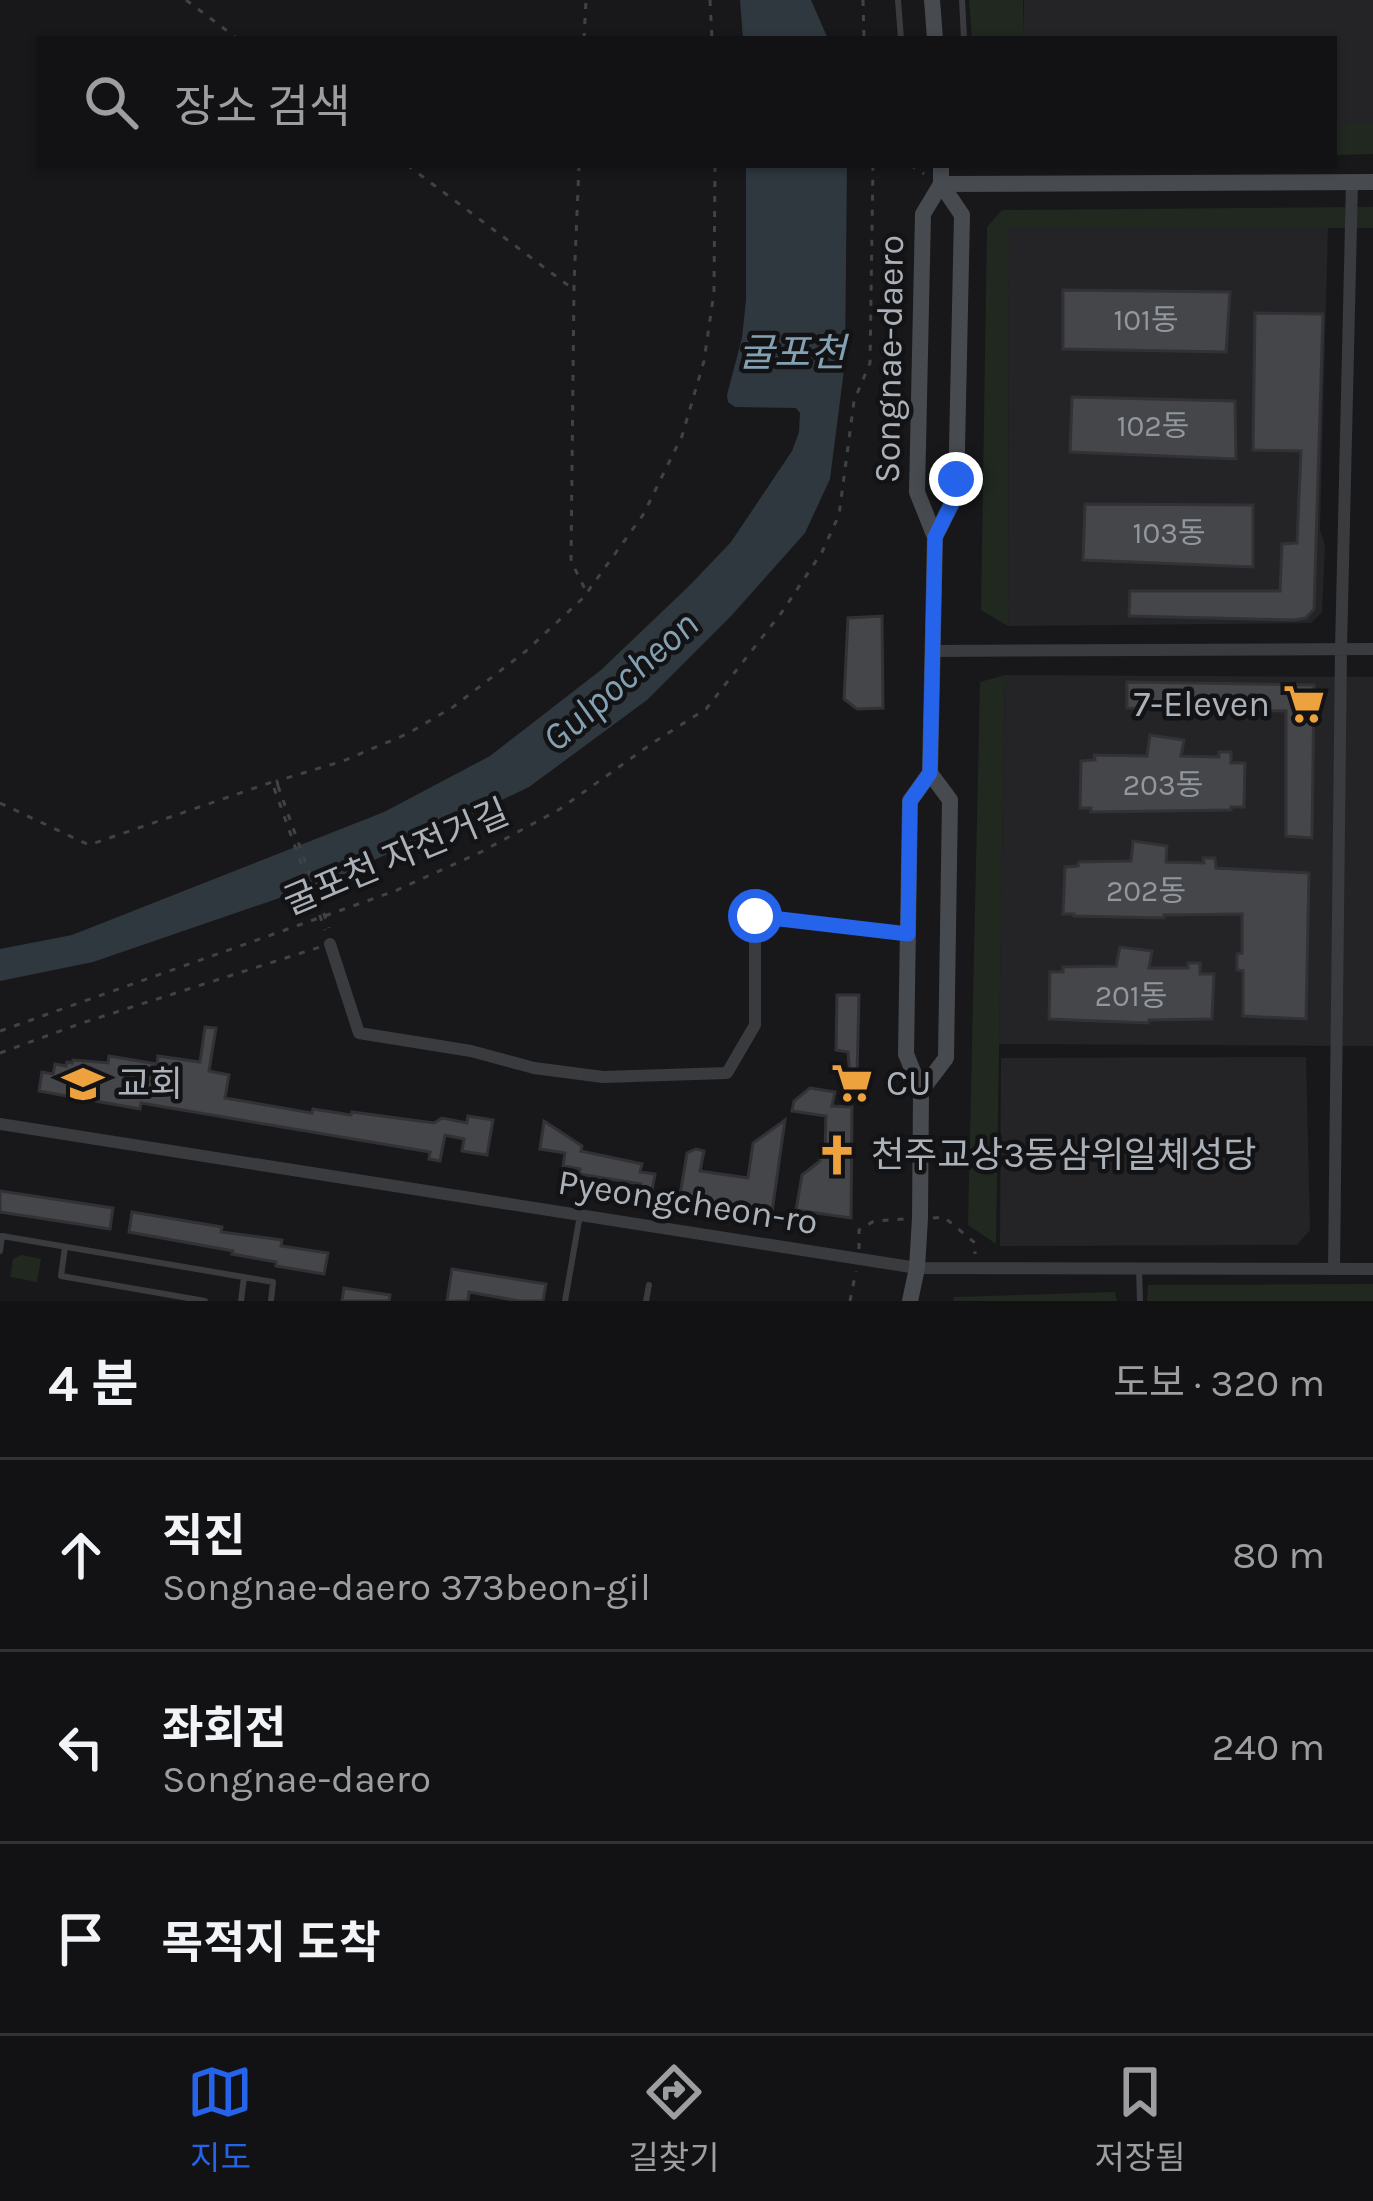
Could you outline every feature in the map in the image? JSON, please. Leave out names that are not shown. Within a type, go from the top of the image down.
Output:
[{"type":"street","points":[[932,0],[935,36]]},
{"type":"street","points":[[941,175],[1373,182]]},
{"type":"street","name":"Songnae-daero","points":[[935,537],[956,495],[962,215],[941,175]]},
{"type":"street","name":"Songnae-daero","points":[[910,1301],[917,1268],[921,1090],[906,1054],[910,801],[930,773],[935,537],[917,492],[923,214],[941,175]]},
{"type":"street","points":[[1334,1269],[1352,182]]},
{"type":"street","points":[[933,650],[1373,649]]},
{"type":"street","name":"Songnae-daero","points":[[921,1090],[946,1058],[950,800],[930,773]]},
{"type":"street","points":[[328,934],[359,1033],[603,1078],[727,1073],[755,1024],[755,916],[908,934]]},
{"type":"street","name":"Pyeongcheon-ro","points":[[0,1124],[917,1268],[1373,1269]]},
{"type":"lane","points":[[898,0],[902,36]]},
{"type":"lane","points":[[962,0],[964,36]]},
{"type":"lane","points":[[577,1301],[565,1300],[580,1215]]},
{"type":"lane","points":[[0,1251],[2,1236],[273,1282],[271,1301]]},
{"type":"lane","points":[[65,1247],[61,1276],[205,1301]]},
{"type":"lane","points":[[1139,1269],[1140,1301]]},
{"type":"lane","points":[[241,1301],[244,1277]]},
{"type":"lane","points":[[646,1301],[649,1285]]},
{"type":"path","points":[[186,0],[234,36]]},
{"type":"path","points":[[584,36],[586,0]]},
{"type":"path","points":[[710,0],[712,36]]},
{"type":"path","points":[[863,0],[864,36]]},
{"type":"path","points":[[411,168],[574,290]]},
{"type":"path","points":[[579,168],[571,561],[587,592]]},
{"type":"path","points":[[0,803],[89,845],[343,761],[407,734],[526,650],[587,592],[643,515],[682,436],[704,362],[714,292],[715,168]]},
{"type":"path","name":"굴포천 자전거길","points":[[0,1031],[373,899],[481,852],[560,808],[706,709],[782,612],[822,552],[839,514],[854,401],[870,363],[873,168]]},
{"type":"path","points":[[0,1053],[328,934],[275,784]]},
{"type":"shaded area","points":[[969,0],[1023,0],[1023,36],[972,36]]},
{"type":"shaded area","points":[[1024,0],[1373,0],[1373,123],[1337,123],[1337,36],[1023,36]]},
{"type":"shaded area","points":[[1337,123],[1373,123],[1373,154],[1337,155]]},
{"type":"shaded area","points":[[1373,207],[1373,228],[1009,227],[1008,626],[981,610],[987,227],[1002,210]]},
{"type":"shaded area","points":[[1009,227],[1328,227],[1320,530],[1325,546],[1322,612],[1311,623],[1008,626]]},
{"type":"shaded area","points":[[1005,675],[1373,677],[1373,1046],[999,1044]]},
{"type":"shaded area","points":[[1005,675],[996,1244],[968,1225],[980,682]]},
{"type":"shaded area","points":[[1306,1057],[1310,1230],[1297,1245],[1000,1246],[1001,1058]]},
{"type":"shaded area","points":[[21,1255],[41,1259],[37,1282],[10,1277],[13,1259]]},
{"type":"shaded area","points":[[1373,1284],[1373,1301],[1147,1301],[1148,1285]]},
{"type":"shaded area","points":[[1115,1292],[1117,1301],[953,1301],[954,1297]]},
{"type":"water","points":[[740,0],[811,0],[827,36],[743,36]]},
{"type":"water","name":"굴포천","points":[[746,168],[847,168],[845,362],[830,479],[805,533],[647,700],[529,787],[332,880],[93,962],[0,981],[0,949],[72,935],[384,812],[490,756],[601,670],[731,542],[792,451],[799,432],[796,408],[735,407],[728,402],[746,300]]},
{"type":"building","points":[[1063,290],[1230,292],[1226,352],[1063,349]]},
{"type":"building","points":[[1255,313],[1323,314],[1314,609],[1306,618],[1294,620],[1129,616],[1130,591],[1280,591],[1282,544],[1297,543],[1301,451],[1253,450]]},
{"type":"building","points":[[1072,397],[1235,401],[1236,459],[1070,452]]},
{"type":"building","points":[[1085,504],[1253,505],[1253,567],[1083,560]]},
{"type":"building","points":[[882,616],[883,708],[857,709],[844,699],[848,618]]},
{"type":"building","points":[[1127,682],[1314,685],[1312,838],[1286,836],[1286,711],[1127,708]]},
{"type":"building","points":[[1150,735],[1184,740],[1181,756],[1219,757],[1219,752],[1231,752],[1231,763],[1245,763],[1244,807],[1091,812],[1091,808],[1080,808],[1081,761],[1095,760],[1094,755],[1147,756]]},
{"type":"building","points":[[1133,841],[1167,846],[1166,862],[1204,863],[1203,858],[1215,858],[1216,868],[1309,873],[1306,1019],[1243,1016],[1243,971],[1237,970],[1242,914],[1164,918],[1063,914],[1065,867],[1079,862],[1131,861]]},
{"type":"building","points":[[1120,947],[1152,951],[1149,968],[1188,968],[1188,963],[1200,963],[1200,974],[1214,974],[1212,1019],[1148,1023],[1049,1019],[1050,972],[1063,972],[1063,967],[1116,966]]},
{"type":"building","points":[[837,995],[859,995],[857,1076],[850,1076],[848,1052],[836,1050]]},
{"type":"building","points":[[205,1027],[216,1028],[209,1071],[229,1075],[225,1098],[312,1113],[313,1109],[352,1112],[434,1123],[442,1118],[467,1123],[468,1116],[493,1120],[487,1155],[462,1151],[464,1139],[445,1135],[440,1161],[429,1159],[430,1152],[141,1103],[140,1109],[39,1091],[42,1072],[53,1074],[55,1064],[66,1066],[73,1060],[108,1063],[109,1056],[157,1064],[158,1056],[200,1062]]},
{"type":"building","name":"천주교상3동삼위일체성당","points":[[810,1088],[835,1092],[832,1106],[852,1107],[851,1218],[796,1210],[802,1175],[825,1151],[826,1116],[792,1111],[794,1101]]},
{"type":"building","points":[[785,1120],[772,1212],[679,1201],[687,1153],[704,1151],[700,1171],[748,1178],[753,1143]]},
{"type":"building","points":[[544,1121],[582,1146],[581,1151],[642,1164],[640,1172],[655,1174],[651,1197],[640,1195],[641,1184],[579,1174],[580,1169],[563,1166],[565,1153],[540,1149]]},
{"type":"building","points":[[0,1191],[113,1208],[110,1229],[0,1212]]},
{"type":"building","points":[[132,1212],[222,1227],[221,1232],[282,1240],[281,1246],[328,1253],[324,1274],[129,1232]]},
{"type":"building","points":[[452,1269],[546,1284],[543,1301],[469,1292],[468,1301],[447,1301]]},
{"type":"building","points":[[344,1288],[390,1295],[389,1301],[342,1301]]},
{"type":"place","name":"7-Eleven","points":[[1304,704]]},
{"type":"place","name":"CU","points":[[852,1083]]},
{"type":"place","name":"교회","points":[[83,1084]]},
{"type":"place","name":"천주교상3동삼위일체성당","points":[[837,1155]]},
{"type":"route","points":[[755,916],[908,934],[910,801],[930,773],[935,537],[956,495],[956,479]]},
{"type":"water label","name":"Gulpocheon","points":[[620,681]]}]
